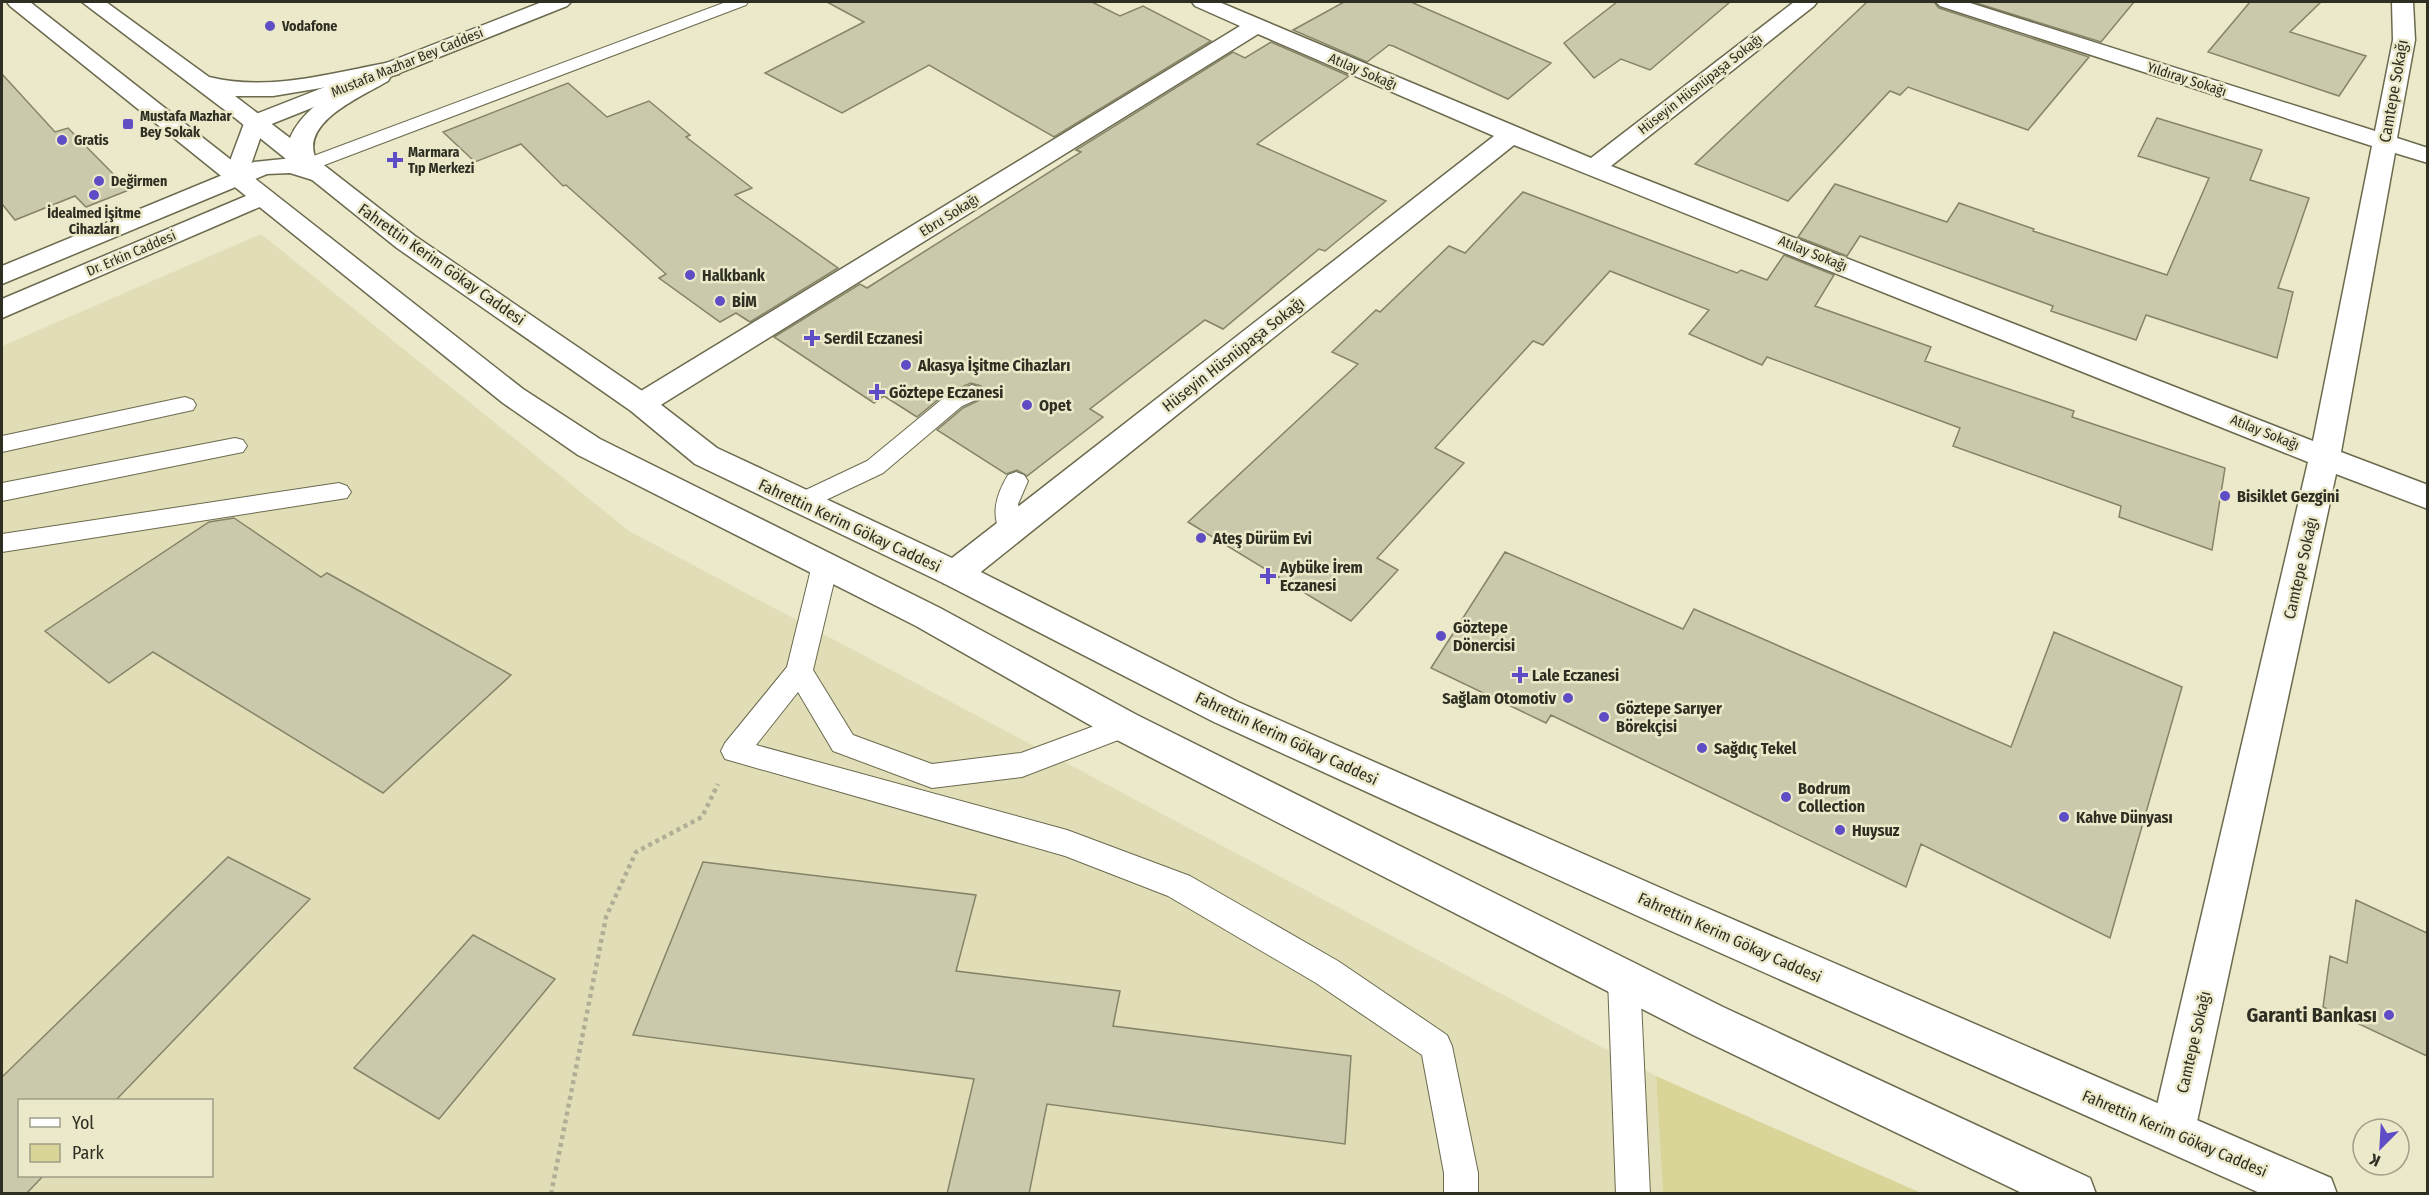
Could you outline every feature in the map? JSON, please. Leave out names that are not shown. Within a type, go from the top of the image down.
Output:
[{"type":"street","points":[[16,2],[248,188],[541,416],[630,469],[928,617],[1124,726],[1624,979],[2074,1194]]},
{"type":"street","name":"Fahrettin Kerim Gökay Caddesi","points":[[93,2],[197,79],[412,246],[641,404],[706,456],[956,574],[1226,712],[1665,909],[2315,1194]]},
{"type":"street","name":"Mustafa Mazhar Bey Caddesi","points":[[254,123],[560,2]]},
{"type":"street","name":"Atılay Sokağı","points":[[1202,2],[1511,135],[2325,455],[2427,498]]},
{"type":"street","name":"Hüseyin Hüsnüpaşa Sokağı","points":[[1594,167],[1807,2]]},
{"type":"street","name":"Yıldıray Sokağı","points":[[1947,2],[2427,156]]},
{"type":"street","name":"Camtepe Sokağı","points":[[2173,1131],[2325,455],[2404,40],[2403,2]]},
{"type":"street","name":"Ebru Sokağı","points":[[641,404],[1257,26]]},
{"type":"street","points":[[197,79],[231,89],[256,89],[391,69]]},
{"type":"street","points":[[313,170],[299,147],[305,127],[391,69]]},
{"type":"street","points":[[248,188],[254,123]]},
{"type":"street","name":"Hüseyin Hüsnüpaşa Sokağı","points":[[956,574],[1511,135]]},
{"type":"street","name":"Fahrettin Kerim Gökay Caddesi","points":[[248,188],[263,166],[280,164],[313,170]]},
{"type":"street","name":"Dr. Erkin Caddesi","points":[[2,276],[248,188]]},
{"type":"street","name":"Dr. Erkin Caddesi","points":[[2,309],[248,188]]},
{"type":"lane","points":[[313,170],[740,2]]},
{"type":"lane","points":[[801,502],[875,467],[926,422],[954,401],[972,393]]},
{"type":"lane","points":[[2,444],[185,405]]},
{"type":"lane","points":[[2,492],[236,446]]},
{"type":"lane","points":[[1011,530],[1006,504],[1016,481]]},
{"type":"lane","points":[[2,543],[339,492]]},
{"type":"lane","points":[[825,565],[799,671],[735,751],[1067,843],[1179,886],[1327,972],[1436,1046],[1461,1173],[1461,1194]]},
{"type":"lane","points":[[799,671],[843,743],[932,776],[1022,765],[1124,726]]},
{"type":"lane","points":[[1624,979],[1633,1194]]},
{"type":"path","points":[[551,1194],[606,917],[636,852],[702,817],[735,751]]},
{"type":"shaded area","points":[[261,234],[629,531],[1656,1076],[1663,1193],[2,1193],[2,346]]},
{"type":"green space","points":[[1656,1076],[1921,1193],[1663,1193]]},
{"type":"building","points":[[827,2],[1092,2],[1120,16],[1143,6],[1211,41],[1054,137],[929,65],[842,113],[765,73],[864,22]]},
{"type":"building","points":[[1344,2],[1411,2],[1551,63],[1508,99],[1393,46],[1389,45],[1367,62],[1293,30]]},
{"type":"building","points":[[1617,2],[1730,2],[1650,70],[1621,59],[1594,78],[1564,43]]},
{"type":"building","points":[[1867,2],[1934,2],[1939,8],[2089,57],[2028,130],[1908,87],[1900,95],[1890,91],[1788,201],[1695,164]]},
{"type":"building","points":[[1973,2],[2134,2],[2101,42]]},
{"type":"building","points":[[2250,2],[2321,2],[2290,32],[2366,56],[2339,96],[2208,52]]},
{"type":"building","points":[[1271,42],[1349,76],[1257,144],[1386,201],[1325,251],[1319,249],[1223,329],[1205,320],[1090,409],[1103,417],[1027,476],[1017,470],[1006,474],[937,430],[963,408],[982,399],[985,392],[981,386],[971,383],[945,394],[917,417],[884,396],[874,403],[774,337],[860,284],[867,288],[1081,152],[1076,150],[1233,52],[1245,58]]},
{"type":"building","points":[[2,74],[55,132],[68,128],[129,190],[86,207],[75,196],[15,220],[2,204]]},
{"type":"building","points":[[568,83],[607,117],[649,101],[690,135],[686,137],[752,188],[735,195],[838,268],[750,322],[736,313],[720,322],[659,278],[666,274],[566,185],[563,186],[521,144],[475,162],[443,132]]},
{"type":"building","points":[[2157,118],[2262,150],[2250,180],[2309,198],[2278,288],[2293,292],[2277,358],[2146,315],[2136,340],[2051,311],[2053,306],[1860,236],[1847,256],[1798,237],[1835,184],[1947,222],[1959,203],[2034,229],[2033,231],[2167,275],[2209,178],[2138,156]]},
{"type":"building","points":[[1523,192],[1737,273],[1741,270],[1767,280],[1784,255],[1834,275],[1815,306],[1931,347],[1925,361],[2074,411],[2072,417],[2225,468],[2212,550],[2119,517],[2121,506],[1953,446],[1960,428],[1767,357],[1762,365],[1689,334],[1709,310],[1610,271],[1543,345],[1533,341],[1435,448],[1464,463],[1377,558],[1398,570],[1351,621],[1188,522],[1358,364],[1332,352],[1376,310],[1380,312],[1449,246],[1465,253]]},
{"type":"building","points":[[234,518],[321,577],[327,573],[511,675],[383,793],[153,652],[109,683],[45,631],[209,522]]},
{"type":"building","points":[[1505,552],[1683,629],[1694,609],[2011,747],[2054,632],[2182,687],[2110,938],[1921,844],[1906,887],[1551,715],[1546,723],[1431,668]]},
{"type":"building","points":[[228,857],[310,899],[117,1099],[18,1099],[18,1177],[42,1177],[26,1194],[2,1194],[2,1077]]},
{"type":"building","points":[[703,862],[976,895],[956,971],[1120,991],[1113,1026],[1351,1056],[1345,1144],[1047,1104],[1029,1194],[947,1194],[974,1079],[633,1035]]},
{"type":"building","points":[[2356,900],[2427,933],[2427,1056],[2323,1007],[2330,956],[2347,963]]},
{"type":"building","points":[[473,935],[555,979],[439,1119],[354,1068]]},
{"type":"place","name":"Vodafone","points":[[270,26]]},
{"type":"place","name":"Mustafa Mazhar Bey Sokak","points":[[128,124]]},
{"type":"place","name":"Gratis","points":[[62,140]]},
{"type":"place","name":"Marmara Tıp Merkezi","points":[[395,160]]},
{"type":"place","name":"Değirmen","points":[[99,181]]},
{"type":"place","name":"İdealmed İşitme Cihazları","points":[[94,195]]},
{"type":"place","name":"Halkbank","points":[[690,275]]},
{"type":"place","name":"BİM","points":[[720,301]]},
{"type":"place","name":"Serdil Eczanesi","points":[[812,338]]},
{"type":"place","name":"Akasya İşitme Cihazları","points":[[906,365]]},
{"type":"place","name":"Göztepe Eczanesi","points":[[877,392]]},
{"type":"place","name":"Opet","points":[[1027,405]]},
{"type":"place","name":"Bisiklet Gezgini","points":[[2225,496]]},
{"type":"place","name":"Ateş Dürüm Evi","points":[[1201,538]]},
{"type":"place","name":"Aybüke İrem Eczanesi","points":[[1268,576]]},
{"type":"place","name":"Göztepe Dönercisi","points":[[1441,636]]},
{"type":"place","name":"Lale Eczanesi","points":[[1520,675]]},
{"type":"place","name":"Sağlam Otomotiv","points":[[1568,698]]},
{"type":"place","name":"Göztepe Sarıyer Börekçisi","points":[[1604,717]]},
{"type":"place","name":"Sağdıç Tekel","points":[[1702,748]]},
{"type":"place","name":"Bodrum Collection","points":[[1786,797]]},
{"type":"place","name":"Kahve Dünyası","points":[[2064,817]]},
{"type":"place","name":"Huysuz","points":[[1840,830]]},
{"type":"place","name":"Garanti Bankası","points":[[2389,1015]]}]
